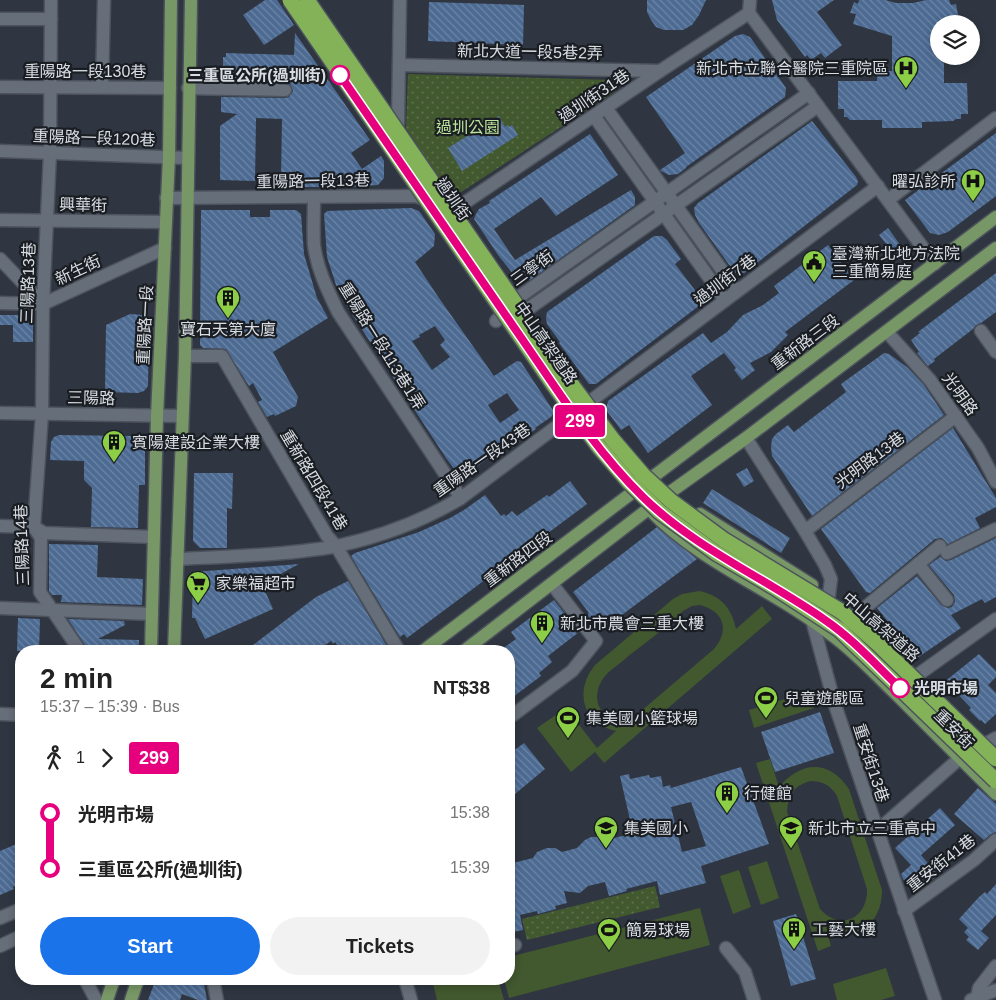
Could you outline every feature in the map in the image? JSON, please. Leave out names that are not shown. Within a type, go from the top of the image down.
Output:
[{"type":"highway","name":"中山高架道路","points":[[290,0],[553,384],[599,447],[629,482],[660,512],[716,553],[774,587],[840,630],[996,781]]},
{"type":"highway","name":"中山高架道路","points":[[307,0],[565,376],[613,440],[643,475],[671,502],[703,525],[748,555],[833,606],[850,619],[996,759]]},
{"type":"main road","name":"重陽路一段","points":[[150,645],[157,416],[169,157],[171,0]]},
{"type":"main road","points":[[174,645],[184,356],[190,0]]},
{"type":"main road","name":"過圳街","points":[[296,0],[581,412],[584,431],[649,509]]},
{"type":"main road","points":[[415,196],[420,191],[421,184],[416,173]]},
{"type":"main road","name":"重新路三段","points":[[633,492],[996,217]]},
{"type":"main road","points":[[472,645],[669,493],[746,438],[996,248]]},
{"type":"main road","points":[[581,412],[600,420],[638,467],[669,493]]},
{"type":"main road","name":"重新路四段","points":[[431,645],[633,492]]},
{"type":"main road","name":"重安街","points":[[669,493],[856,614],[994,743]]},
{"type":"main road","name":"重安街","points":[[649,509],[663,524],[705,555],[812,620],[835,637],[996,794]]},
{"type":"main road","points":[[107,1000],[112,985]]},
{"type":"main road","points":[[131,1000],[136,985]]},
{"type":"street","name":"三陽路13巷","points":[[42,414],[43,304],[50,153],[51,0]]},
{"type":"street","points":[[102,87],[104,0]]},
{"type":"street","points":[[394,142],[398,122],[400,0]]},
{"type":"street","points":[[750,0],[750,13],[935,264]]},
{"type":"street","name":"過圳街31巷","points":[[457,208],[660,71],[750,13]]},
{"type":"street","points":[[0,18],[51,19]]},
{"type":"street","name":"新北大道一段5巷2弄","points":[[399,65],[660,71]]},
{"type":"street","name":"重陽路一段130巷","points":[[0,87],[170,88]]},
{"type":"street","points":[[188,88],[285,90]]},
{"type":"street","name":"三寧街","points":[[508,308],[519,297],[809,93]]},
{"type":"street","name":"三寧街","points":[[508,308],[528,309],[818,106]]},
{"type":"street","points":[[606,108],[737,291]]},
{"type":"street","points":[[594,116],[725,300]]},
{"type":"street","points":[[888,200],[996,118]]},
{"type":"street","name":"重陽路一段120巷","points":[[0,151],[187,158]]},
{"type":"street","name":"過圳街7巷","points":[[591,400],[878,186]]},
{"type":"street","name":"重陽路一段13巷","points":[[166,198],[415,196],[457,208]]},
{"type":"street","name":"重陽路一段113巷1弄","points":[[314,198],[314,246],[319,268],[338,312],[461,498]]},
{"type":"street","name":"興華街","points":[[0,220],[166,222]]},
{"type":"street","name":"新生街","points":[[0,303],[43,304],[165,248]]},
{"type":"street","points":[[0,259],[43,304]]},
{"type":"street","points":[[496,321],[508,308]]},
{"type":"street","points":[[981,331],[996,352]]},
{"type":"street","name":"光明路","points":[[887,332],[930,380],[978,448],[995,478]]},
{"type":"street","name":"重新路四段41巷","points":[[184,356],[222,356],[327,536],[336,546],[395,645]]},
{"type":"street","name":"重陽路一段43巷","points":[[177,559],[267,555],[336,546],[429,516],[461,498],[581,412],[591,400]]},
{"type":"street","name":"三陽路","points":[[0,413],[182,416]]},
{"type":"street","name":"三陽路14巷","points":[[42,414],[34,527],[41,538],[40,592],[76,645]]},
{"type":"street","name":"光明路13巷","points":[[805,531],[956,416]]},
{"type":"street","points":[[746,438],[805,531],[831,579],[829,595],[812,620]]},
{"type":"street","points":[[0,526],[34,527],[44,533],[153,537]]},
{"type":"street","points":[[856,614],[918,564],[944,549],[996,529]]},
{"type":"street","points":[[918,564],[947,600]]},
{"type":"street","points":[[515,714],[572,671],[596,641],[552,584]]},
{"type":"street","points":[[0,608],[152,614]]},
{"type":"street","points":[[919,674],[996,619]]},
{"type":"street","name":"重安街13巷","points":[[812,620],[835,705],[935,1000]]},
{"type":"street","points":[[0,714],[15,714]]},
{"type":"street","points":[[877,831],[960,758],[994,743]]},
{"type":"street","name":"重安街41巷","points":[[904,911],[974,860],[996,840]]},
{"type":"street","points":[[0,918],[15,911]]},
{"type":"street","points":[[0,946],[15,940]]},
{"type":"street","points":[[726,948],[745,972],[754,1000]]},
{"type":"street","points":[[976,999],[979,988],[996,966]]},
{"type":"street","points":[[89,985],[96,1000]]},
{"type":"street","points":[[214,985],[217,1000]]},
{"type":"street","points":[[407,985],[411,1000]]},
{"type":"street","points":[[976,999],[996,990]]},
{"type":"green space","name":"過圳公園","points":[[408,74],[614,80],[616,91],[452,198],[406,128]]},
{"type":"green space","points":[[699,591],[719,599],[728,609],[736,629],[762,606],[772,619],[604,763],[595,752],[571,772],[537,728],[566,708],[597,748],[616,731],[604,727],[595,721],[585,705],[583,695],[588,675],[595,665],[673,599],[682,594]],"holes":[[[700,605],[708,608],[719,617],[723,628],[722,635],[714,649],[634,717],[618,720],[611,719],[603,713],[597,697],[599,686],[607,673],[683,611],[692,606]]]},
{"type":"green space","name":"兒童遊戲區","points":[[808,692],[814,708],[754,728],[749,710]]},
{"type":"green space","points":[[770,759],[779,787],[796,772],[815,767],[833,772],[849,789],[882,890],[881,902],[878,912],[866,927],[849,934],[827,932],[831,946],[818,951],[756,763]],"holes":[[[811,781],[826,785],[837,796],[867,889],[863,908],[852,918],[836,920],[820,909],[787,812],[789,801],[796,788]]]},
{"type":"green space","points":[[767,861],[779,898],[761,905],[748,867]]},
{"type":"green space","points":[[739,870],[751,907],[733,914],[720,876]]},
{"type":"green space","points":[[655,886],[660,907],[527,940],[522,919]]},
{"type":"green space","name":"簡易球場","points":[[700,908],[710,945],[509,998],[506,985],[515,985],[515,955]]},
{"type":"green space","points":[[886,968],[895,996],[881,1000],[837,1000],[833,984]]},
{"type":"green space","points":[[433,985],[500,985],[504,1000],[437,1000]]},
{"type":"building","points":[[265,0],[277,0],[294,25],[264,45],[243,15]]},
{"type":"building","points":[[647,0],[706,0],[692,25],[683,30],[664,30],[656,27],[651,20],[647,12]]},
{"type":"building","points":[[772,0],[834,0],[817,12],[842,45],[825,58],[821,53],[811,60],[807,55],[805,57],[777,20]]},
{"type":"building","points":[[859,0],[913,3],[926,0],[949,0],[951,5],[956,4],[958,15],[930,15],[930,65],[944,65],[944,83],[967,83],[968,114],[961,114],[961,119],[953,121],[922,122],[922,128],[882,128],[882,120],[850,120],[844,117],[844,109],[838,109],[838,81],[877,81],[877,71],[892,71],[892,36],[853,24],[856,14],[850,13],[854,2],[858,4]]},
{"type":"building","points":[[429,2],[524,5],[523,45],[428,41]]},
{"type":"building","points":[[295,33],[370,140],[351,153],[362,169],[381,156],[384,161],[384,178],[378,185],[347,187],[347,180],[319,180],[319,187],[291,187],[292,177],[281,176],[282,119],[256,118],[255,181],[220,180],[220,126],[237,114],[221,112],[221,97],[285,98],[289,97],[293,91],[290,83],[277,82],[277,78],[259,77],[259,81],[231,81],[231,76],[223,76],[223,57],[226,57],[226,53],[294,55]]},
{"type":"building","points":[[743,34],[750,37],[786,88],[785,97],[678,174],[669,175],[661,171],[685,153],[646,97],[735,36]]},
{"type":"building","points":[[499,116],[505,127],[512,125],[518,135],[462,171],[448,148]]},
{"type":"building","points":[[812,121],[856,177],[857,185],[744,273],[735,273],[699,223],[694,208],[698,203]]},
{"type":"building","points":[[996,133],[996,196],[948,232],[939,235],[930,233],[905,200]]},
{"type":"building","points":[[590,134],[618,175],[556,216],[541,197],[494,229],[515,260],[631,190],[635,197],[635,205],[530,280],[518,280],[498,255],[474,219],[476,214],[479,209],[490,203],[489,201]]},
{"type":"building","points":[[411,208],[419,211],[435,234],[434,246],[415,262],[494,376],[517,361],[521,362],[554,412],[551,417],[536,429],[496,456],[494,454],[461,478],[348,308],[336,285],[327,257],[324,214],[327,211]],"holes":[[[435,326],[445,340],[440,345],[450,357],[432,370],[412,341]],[[507,393],[519,410],[500,423],[488,405]]]},
{"type":"building","points":[[201,210],[250,210],[250,217],[270,217],[270,210],[296,210],[301,214],[304,254],[317,298],[328,318],[273,352],[298,397],[296,406],[275,416],[274,414],[267,417],[258,402],[262,400],[253,383],[249,386],[226,349],[203,348],[200,345]]},
{"type":"building","points":[[888,228],[903,249],[895,255],[879,235]]},
{"type":"building","points":[[654,236],[662,236],[667,240],[681,259],[675,264],[704,302],[596,384],[589,384],[547,324],[547,312]]},
{"type":"building","points":[[828,245],[854,280],[785,332],[788,335],[771,352],[750,363],[755,370],[742,380],[734,370],[736,368],[724,353],[691,376],[712,405],[648,453],[629,425],[621,430],[606,410],[608,401],[703,333],[711,343],[727,332],[743,315],[763,305],[779,293],[774,286]]},
{"type":"building","points":[[996,273],[996,312],[976,325],[928,366],[917,353],[919,352],[911,340],[920,333],[918,332]]},
{"type":"building","points":[[130,314],[143,315],[149,323],[148,386],[144,391],[138,393],[105,392],[106,325]]},
{"type":"building","points":[[0,315],[33,315],[33,342],[13,342],[13,325],[0,325]]},
{"type":"building","points":[[884,353],[889,354],[907,367],[924,385],[944,415],[812,516],[772,456],[772,439],[788,425],[794,432],[846,392],[841,384]]},
{"type":"building","points":[[953,428],[996,498],[996,507],[975,518],[980,528],[948,544],[942,538],[935,539],[870,593],[866,592],[821,529]]},
{"type":"building","points":[[59,435],[132,436],[137,437],[143,442],[145,446],[145,485],[139,485],[138,528],[91,527],[92,488],[84,480],[84,461],[50,460],[51,442],[54,437]]},
{"type":"building","points":[[747,468],[754,481],[744,487],[736,474]]},
{"type":"building","points":[[194,473],[233,473],[232,509],[227,508],[227,548],[200,548],[193,541]]},
{"type":"building","points":[[570,481],[587,504],[407,638],[404,634],[400,637],[351,556],[419,532],[450,518],[485,495],[501,516],[504,514],[506,516],[512,511],[517,516],[547,495],[549,497]]},
{"type":"building","points":[[712,489],[790,538],[781,553],[703,503]]},
{"type":"building","points":[[657,527],[697,559],[599,632],[586,615],[589,613],[573,592]]},
{"type":"building","points":[[996,538],[996,597],[985,603],[982,599],[951,615],[961,628],[917,658],[877,608],[917,576],[941,605],[948,608],[952,607],[955,602],[954,595],[929,565],[940,557],[946,561],[951,560]]},
{"type":"building","points":[[49,544],[98,545],[97,577],[143,579],[142,605],[61,602],[62,595],[52,595],[49,591]]},
{"type":"building","points":[[299,564],[262,584],[273,609],[205,639],[195,618],[192,618],[193,572]]},
{"type":"building","points":[[348,581],[386,645],[337,645],[331,641],[325,645],[253,645],[316,597]]},
{"type":"building","name":"新北市農會三重大樓","points":[[554,600],[579,632],[548,656],[552,662],[539,673],[541,676],[515,696],[515,645],[508,645],[516,639],[511,632]]},
{"type":"building","points":[[18,618],[40,619],[39,645],[17,645]]},
{"type":"building","points":[[68,619],[124,621],[125,625],[98,639],[139,640],[139,645],[85,645]]},
{"type":"building","points":[[979,654],[996,671],[996,677],[988,685],[996,693],[996,714],[985,724],[969,710],[971,708],[954,690],[952,692],[943,683]]},
{"type":"building","points":[[820,712],[834,753],[775,772],[761,732]]},
{"type":"building","points":[[524,743],[545,769],[515,794],[515,750]]},
{"type":"building","points":[[741,767],[769,844],[701,866],[706,883],[660,895],[657,881],[626,889],[627,891],[609,896],[605,882],[588,886],[580,893],[564,891],[567,903],[555,906],[556,909],[538,914],[537,911],[520,915],[523,930],[515,932],[515,862],[533,858],[537,852],[547,848],[555,848],[562,852],[577,848],[591,837],[607,840],[633,833],[620,776],[629,774],[630,779],[649,775],[650,778],[661,776],[663,787],[670,785],[671,788]],"holes":[[[691,802],[706,846],[682,852],[671,807]]]},
{"type":"building","points":[[978,788],[996,804],[996,832],[984,840],[954,814]]},
{"type":"building","points":[[940,808],[955,825],[921,855],[938,875],[914,893],[901,874],[911,865],[895,848]]},
{"type":"building","points":[[15,845],[15,886],[13,887],[14,889],[0,895],[0,851]]},
{"type":"building","points":[[996,884],[996,915],[981,931],[989,938],[978,950],[966,940],[969,937],[964,932],[968,928],[959,919],[979,897],[985,892],[987,894]]},
{"type":"building","name":"工藝大樓","points":[[796,914],[816,979],[791,986],[773,921]]},
{"type":"building","points":[[154,985],[204,985],[207,1000],[198,1000],[182,994],[180,1000],[148,1000]]},
{"type":"bus line","name":"299","points":[[340,75],[553,384],[599,447],[629,482],[660,512],[716,553],[774,587],[840,630],[900,688]]},
{"type":"place","name":"三重區公所(過圳街)","points":[[340,75]]},
{"type":"place","name":"新北市立聯合醫院三重院區","points":[[906,89]]},
{"type":"place","name":"曜弘診所","points":[[973,202]]},
{"type":"place","name":"臺灣新北地方法院 三重簡易庭","points":[[814,283]]},
{"type":"place","name":"寶石天第大廈","points":[[228,319]]},
{"type":"place","name":"賓陽建設企業大樓","points":[[114,463]]},
{"type":"place","name":"家樂福超市","points":[[198,604]]},
{"type":"place","name":"新北市農會三重大樓","points":[[542,644]]},
{"type":"place","name":"光明市場","points":[[900,688]]},
{"type":"place","name":"兒童遊戲區","points":[[766,719]]},
{"type":"place","name":"集美國小籃球場","points":[[568,739]]},
{"type":"place","name":"行健館","points":[[727,814]]},
{"type":"place","name":"集美國小","points":[[606,849]]},
{"type":"place","name":"新北市立三重高中","points":[[791,849]]},
{"type":"place","name":"工藝大樓","points":[[794,950]]},
{"type":"place","name":"簡易球場","points":[[609,951]]}]
